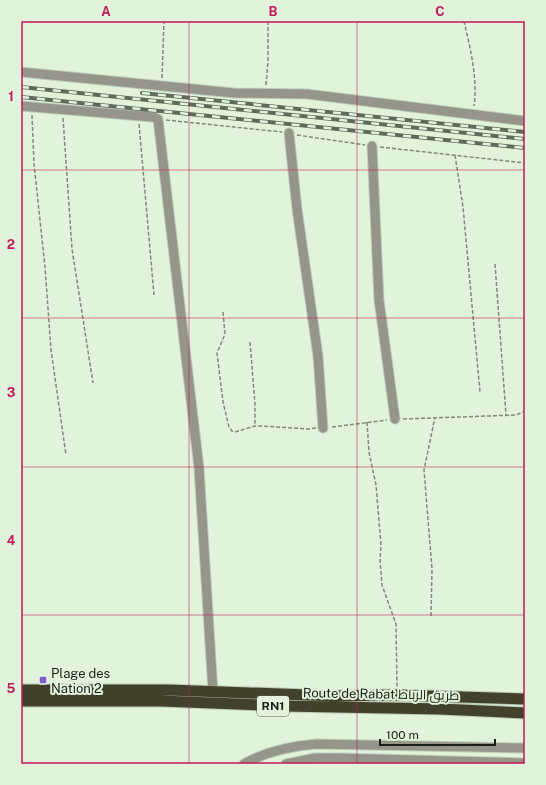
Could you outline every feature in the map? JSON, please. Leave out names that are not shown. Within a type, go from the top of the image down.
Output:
[{"type":"highway","name":"Route de Rabat طريق الرباط","points":[[21,690],[169,690],[335,696],[398,695],[525,699]]},
{"type":"highway","name":"Route de Rabat طريق الرباط","points":[[21,701],[161,701],[525,713]]},
{"type":"street","points":[[21,72],[234,93],[307,94],[525,121]]},
{"type":"street","points":[[21,106],[158,119],[199,468],[213,692]]},
{"type":"street","points":[[289,133],[301,240],[318,356],[323,428]]},
{"type":"street","points":[[372,146],[379,300],[395,419]]},
{"type":"street","points":[[244,764],[259,756],[276,750],[292,746],[316,744],[525,748]]},
{"type":"street","points":[[286,764],[315,758],[525,763]]},
{"type":"path","points":[[162,86],[164,21]]},
{"type":"path","points":[[265,93],[268,61],[268,21]]},
{"type":"path","points":[[464,21],[476,93],[472,114]]},
{"type":"path","points":[[31,107],[34,164],[45,267],[51,350],[66,455]]},
{"type":"path","points":[[63,110],[72,249],[93,383]]},
{"type":"path","points":[[138,116],[154,295]]},
{"type":"path","points":[[158,119],[289,133],[372,146],[455,154],[525,163]]},
{"type":"path","points":[[455,154],[464,206],[480,392]]},
{"type":"path","points":[[495,264],[506,415]]},
{"type":"path","points":[[223,312],[224,334],[217,353],[223,402],[229,427],[235,432],[255,426],[308,429],[395,419],[516,415],[525,411]]},
{"type":"path","points":[[250,342],[255,404],[255,426]]},
{"type":"path","points":[[431,616],[432,569],[424,470],[435,417]]},
{"type":"path","points":[[367,422],[369,452],[376,485],[381,545],[380,560],[382,585],[396,624],[398,695]]},
{"type":"railway","points":[[21,87],[525,139]]},
{"type":"railway","points":[[142,93],[525,132]]},
{"type":"railway","points":[[21,97],[525,148]]},
{"type":"place","name":"Plage des Nation 2","points":[[43,680]]}]
